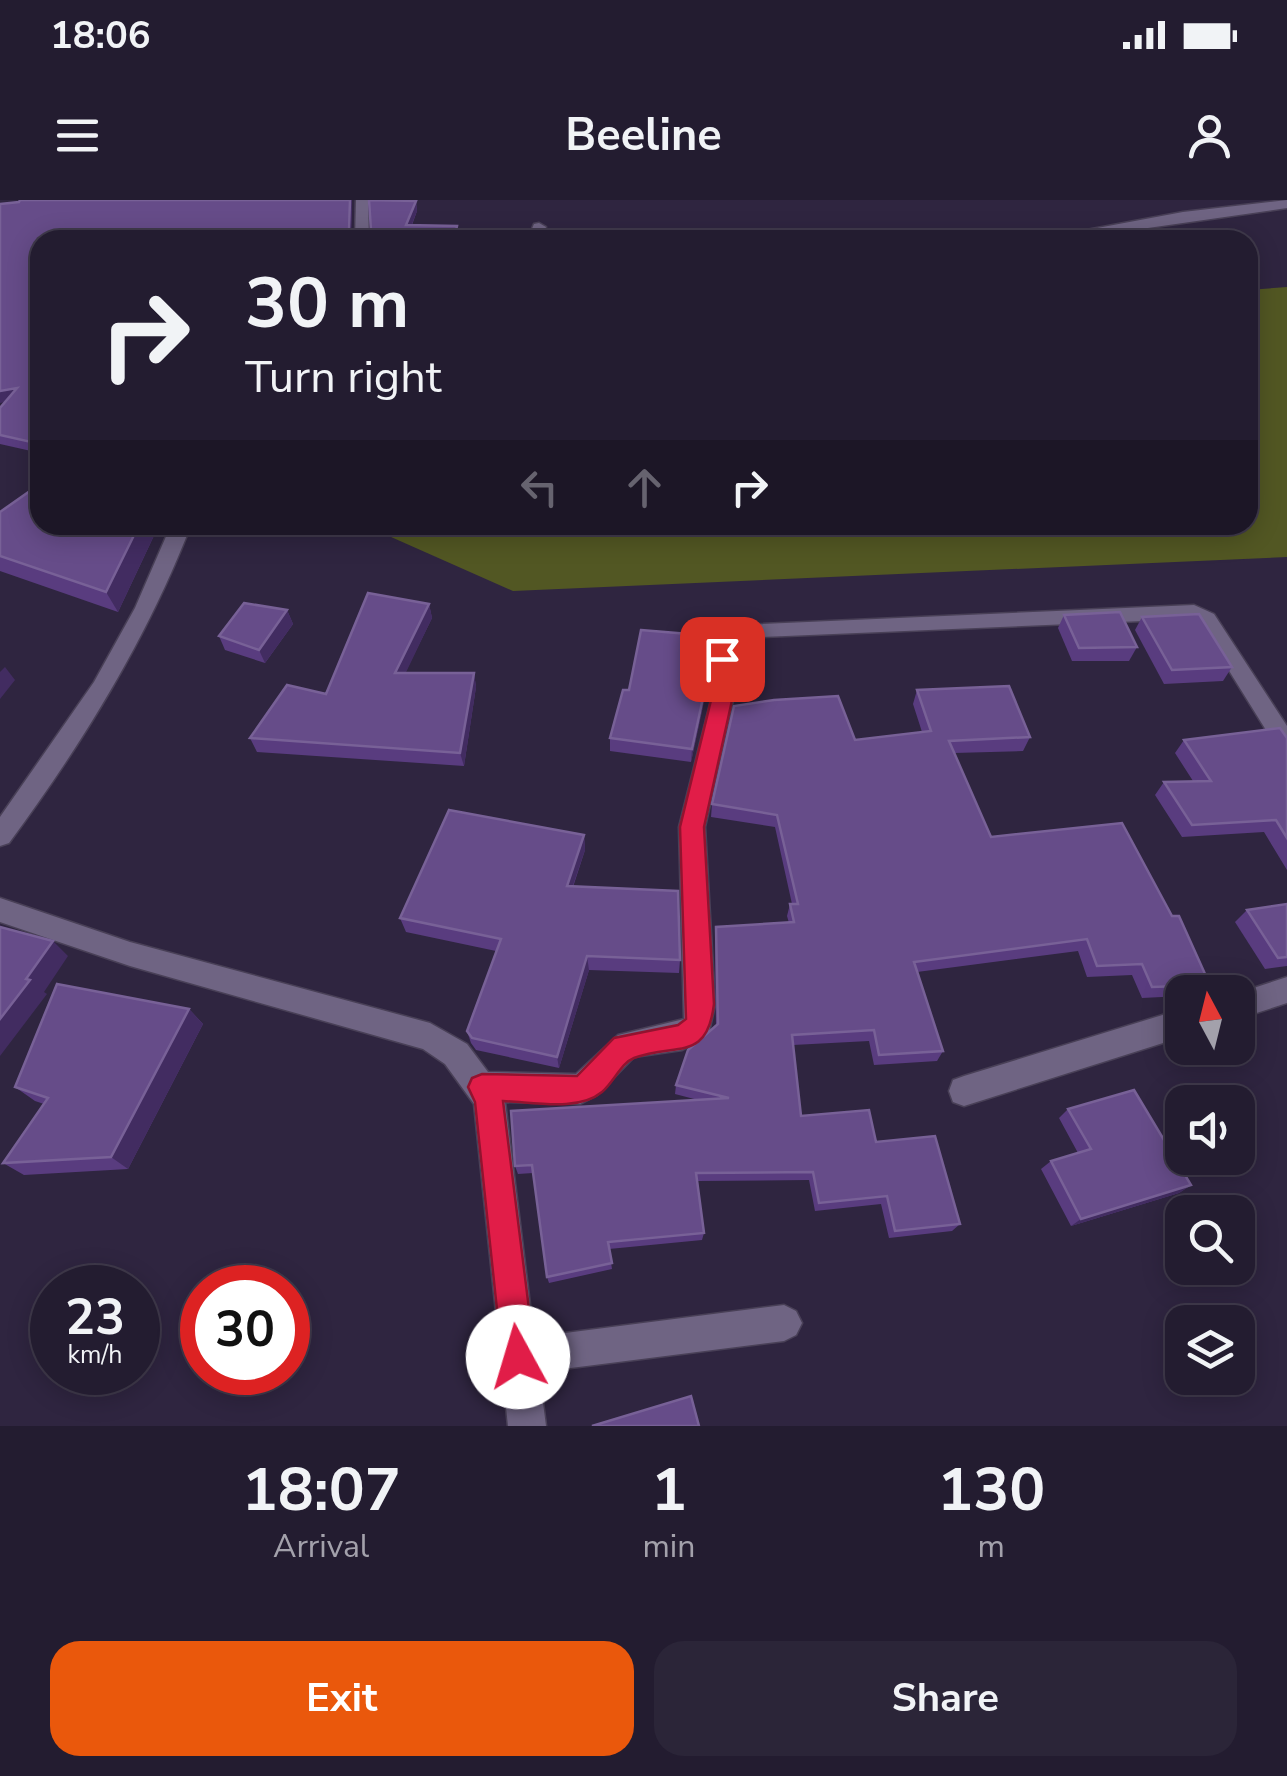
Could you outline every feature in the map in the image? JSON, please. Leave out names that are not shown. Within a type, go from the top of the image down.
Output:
[{"type":"street","points":[[362,200],[362,230]]},
{"type":"street","points":[[1100,230],[1287,204]]},
{"type":"street","points":[[0,836],[65,752],[163,574],[177,535]]},
{"type":"street","points":[[482,1087],[580,1089],[593,1082],[624,1047],[684,1037],[698,1026],[701,1004],[692,827],[723,696],[724,631],[1194,612],[1207,619],[1287,746]]},
{"type":"street","points":[[0,910],[130,954],[430,1037],[456,1054],[489,1099],[528,1426]]},
{"type":"street","points":[[1255,1000],[1287,990]]},
{"type":"street","points":[[964,1090],[1165,1028]]},
{"type":"street","points":[[518,1357],[784,1323]]},
{"type":"green space","points":[[1287,287],[1287,557],[513,591],[387,535],[1258,535],[1258,289]]},
{"type":"building","points":[[350,200],[349,230],[30,230],[30,442],[0,435],[0,408],[17,388],[0,391],[0,204]]},
{"type":"building","points":[[369,200],[416,201],[406,225],[457,226],[456,230],[371,230]]},
{"type":"building","points":[[30,491],[30,535],[134,535],[106,592],[0,556],[0,512]]},
{"type":"building","points":[[368,593],[429,604],[395,673],[474,673],[460,753],[250,738],[287,685],[326,694]]},
{"type":"building","points":[[244,603],[287,610],[259,650],[219,636]]},
{"type":"building","points":[[1120,612],[1137,647],[1079,648],[1064,615]]},
{"type":"building","points":[[1199,614],[1232,667],[1172,670],[1142,617]]},
{"type":"building","points":[[641,630],[712,636],[710,665],[692,749],[610,738],[623,690],[629,690]]},
{"type":"building","points":[[1009,686],[1030,737],[949,741],[991,837],[1122,823],[1172,916],[1179,916],[1206,975],[1165,975],[1165,987],[1152,987],[1142,964],[1097,966],[1087,939],[914,962],[943,1051],[879,1055],[874,1030],[792,1035],[801,1116],[869,1110],[876,1142],[935,1136],[960,1224],[895,1231],[887,1196],[819,1203],[813,1172],[696,1173],[704,1233],[608,1242],[612,1263],[547,1277],[532,1165],[515,1166],[511,1111],[729,1098],[676,1085],[688,1050],[718,1024],[716,927],[794,922],[790,904],[798,904],[777,815],[712,804],[734,706],[838,696],[855,740],[931,731],[917,690]]},
{"type":"building","points":[[1280,728],[1287,738],[1287,838],[1276,820],[1192,825],[1164,782],[1211,781],[1184,740]]},
{"type":"building","points":[[449,810],[584,835],[567,886],[678,891],[680,960],[587,956],[557,1057],[472,1038],[467,1031],[501,939],[400,918]]},
{"type":"building","points":[[1287,904],[1287,957],[1278,958],[1247,910]]},
{"type":"building","points":[[0,927],[53,941],[0,1019]]},
{"type":"building","points":[[57,984],[189,1009],[111,1157],[3,1163],[48,1098],[15,1087]]},
{"type":"building","points":[[1134,1090],[1165,1142],[1165,1175],[1185,1175],[1191,1185],[1081,1219],[1051,1161],[1091,1149],[1068,1109]]},
{"type":"building","points":[[691,1396],[699,1426],[592,1426]]},
{"type":"route","points":[[518,1357],[489,1099],[482,1087],[565,1092],[580,1089],[593,1082],[624,1047],[684,1037],[698,1026],[701,1004],[692,827],[723,696],[722,659]]}]
